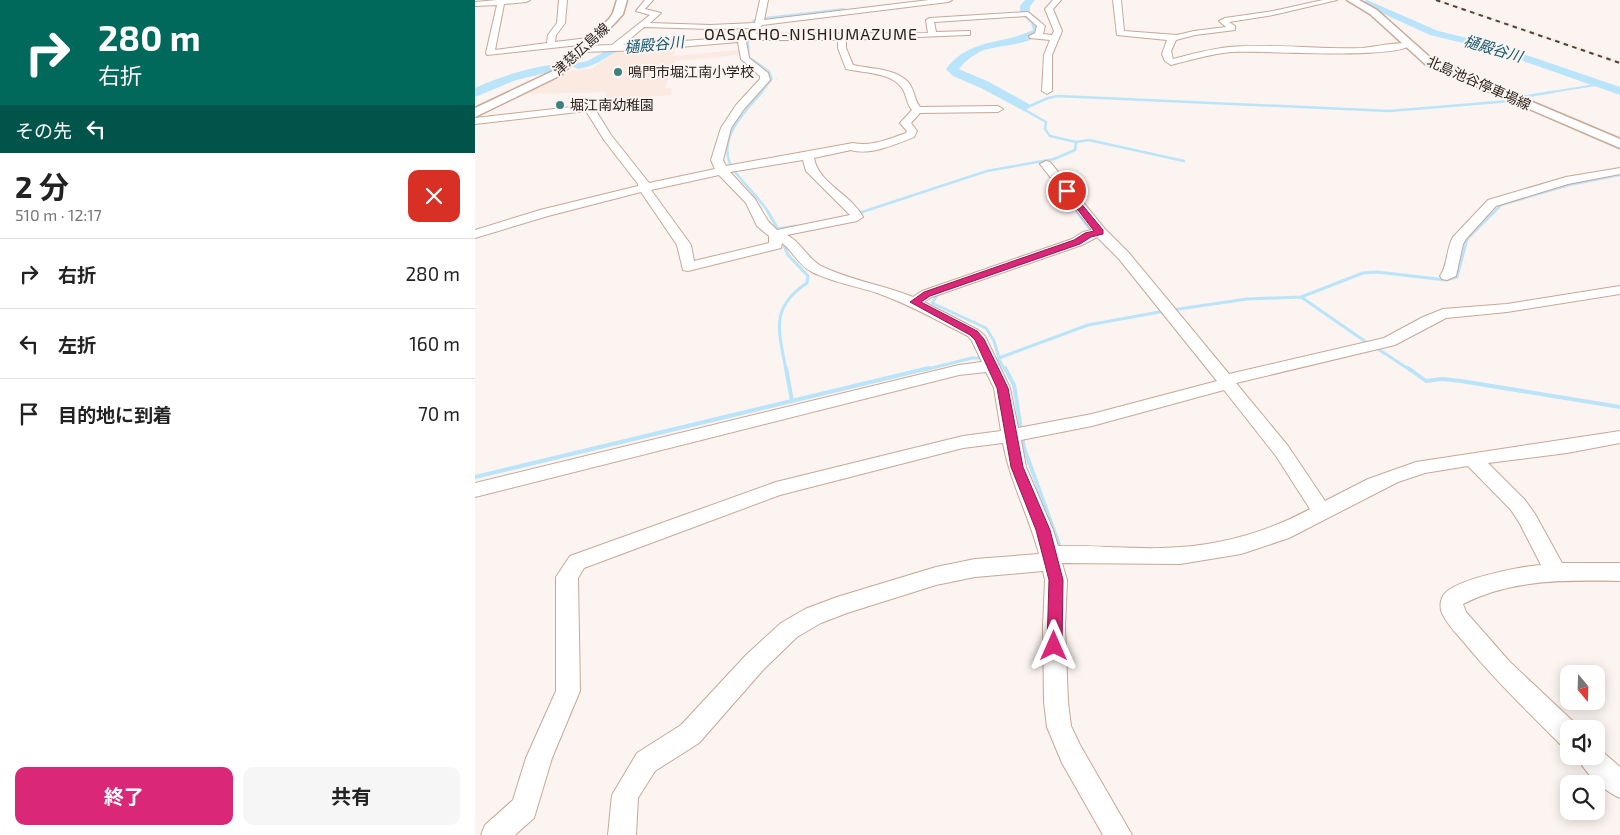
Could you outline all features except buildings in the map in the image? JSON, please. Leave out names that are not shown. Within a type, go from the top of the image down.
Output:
[{"type":"main road","name":"北島池谷停車場線","points":[[1352,0],[1377,14],[1419,56],[1448,71],[1620,144]]},
{"type":"main road","name":"津慈広島線","points":[[475,113],[557,73],[612,21],[618,14],[620,1]]},
{"type":"street","points":[[475,4],[526,0]]},
{"type":"street","points":[[551,46],[552,35],[561,23],[563,0]]},
{"type":"street","points":[[616,48],[657,12],[640,11],[649,0]]},
{"type":"street","points":[[764,0],[759,22],[746,39],[745,59],[765,75],[765,80],[740,107],[726,128],[717,160],[728,169],[766,227],[789,241],[803,259],[815,268],[833,276],[882,290],[914,302],[973,333],[979,339],[1003,388],[1018,435],[1017,467],[1043,530],[1056,580],[1054,627],[1056,702],[1059,727],[1071,754],[1118,835]]},
{"type":"street","points":[[643,25],[710,26],[759,22],[948,0]]},
{"type":"street","points":[[1047,91],[1048,55],[1057,31],[1049,9],[1057,0]]},
{"type":"street","points":[[1117,0],[1120,33],[1177,38],[1195,33],[1230,29],[1223,21],[1273,13],[1333,0]]},
{"type":"street","points":[[501,2],[490,53],[551,46],[585,45],[616,48],[746,39],[967,33]]},
{"type":"street","points":[[933,35],[930,20],[932,19],[1025,14],[1041,26],[1039,34],[1033,36],[1055,38]]},
{"type":"street","points":[[842,37],[843,48],[849,67],[895,77],[909,89],[912,94],[912,104],[917,110]]},
{"type":"street","points":[[1169,37],[1172,40],[1167,57],[1171,62],[1189,57],[1243,49],[1348,51],[1381,50],[1407,45]]},
{"type":"street","points":[[475,121],[589,108],[603,135],[618,148],[645,184],[643,188],[684,245],[688,267],[776,245],[778,235]]},
{"type":"street","points":[[475,234],[544,212],[728,169],[853,146],[861,148],[898,141],[910,135],[912,131],[905,122],[917,110],[998,109]]},
{"type":"street","points":[[778,235],[855,214],[810,168],[808,155]]},
{"type":"street","points":[[1046,164],[1095,233],[1124,256],[1282,451],[1321,511]]},
{"type":"street","points":[[1447,276],[1451,273],[1456,244],[1460,237],[1492,202],[1565,181],[1620,171]]},
{"type":"street","points":[[914,302],[927,294],[1077,242],[1095,233]]},
{"type":"street","points":[[495,835],[524,808],[539,758],[568,691],[567,574],[577,562],[776,489],[963,442],[1018,435],[1092,420],[1226,382],[1389,342],[1428,320],[1443,314],[1507,308],[1620,290]]},
{"type":"street","points":[[475,490],[959,370],[990,364]]},
{"type":"street","points":[[622,835],[625,796],[646,762],[689,734],[755,662],[789,630],[813,616],[845,604],[892,592],[936,576],[975,568],[1051,559],[1075,554],[1164,557],[1197,554],[1259,541],[1283,532],[1321,511],[1406,472],[1432,465],[1620,438]]},
{"type":"street","points":[[1472,459],[1518,505],[1528,519],[1555,571]]},
{"type":"street","points":[[1560,726],[1502,670],[1458,619],[1452,610],[1452,599],[1487,582],[1555,571],[1620,572]]},
{"type":"street","points":[[1600,765],[1620,786]]},
{"type":"shaded area","points":[[1433,0],[1440,0],[1620,61],[1620,64]]},
{"type":"shaded area","name":"鳴門市堀江南小学校","points":[[663,47],[664,51],[675,50],[674,56],[739,50],[739,55],[675,61],[665,88],[671,88],[672,95],[602,101],[606,92],[521,94],[557,75],[573,70],[592,69],[617,50]]},
{"type":"waterway","name":"樋殿谷川","points":[[1024,107],[952,69],[961,59],[982,47],[1016,40],[1037,32],[1036,22],[1025,13],[1025,6],[1030,0]]},
{"type":"waterway","name":"樋殿谷川","points":[[1367,3],[1434,33],[1496,48],[1620,91]]},
{"type":"waterway","name":"樋殿谷川","points":[[756,21],[844,11]]},
{"type":"waterway","points":[[746,39],[748,40],[749,57],[769,71],[772,79],[761,93]]},
{"type":"waterway","name":"樋殿谷川","points":[[578,66],[594,62],[618,48],[639,46]]},
{"type":"waterway","name":"樋殿谷川","points":[[475,93],[511,78],[530,72],[550,69]]},
{"type":"waterway","points":[[1545,93],[1602,84]]},
{"type":"waterway","points":[[762,92],[739,119],[729,139],[727,150],[729,161],[735,172],[769,213]]},
{"type":"waterway","points":[[1076,142],[1050,136],[1045,129],[1046,122],[1023,109],[1048,98],[1058,96],[1389,111],[1510,101],[1521,97],[1553,92]]},
{"type":"waterway","points":[[1076,142],[1089,140],[1184,161]]},
{"type":"waterway","points":[[859,213],[987,171],[1054,159],[1075,150],[1076,142]]},
{"type":"waterway","points":[[1039,162],[1078,213]]},
{"type":"waterway","points":[[1301,297],[1363,273],[1377,272],[1446,280],[1457,277],[1467,239],[1501,205],[1569,185],[1620,175]]},
{"type":"waterway","points":[[768,212],[778,229],[796,226]]},
{"type":"waterway","points":[[857,214],[863,212]]},
{"type":"waterway","points":[[1077,212],[1096,237],[1080,245]]},
{"type":"waterway","points":[[781,239],[788,255],[808,276],[807,283],[795,292],[782,311],[780,332],[786,370]]},
{"type":"waterway","points":[[938,294],[932,303],[986,328],[994,341],[999,358],[1088,325],[1165,311]]},
{"type":"waterway","points":[[1172,310],[1247,299],[1301,297]]},
{"type":"waterway","points":[[1301,297],[1369,344]]},
{"type":"waterway","points":[[1375,347],[1410,370]]},
{"type":"waterway","points":[[924,370],[972,358],[983,358]]},
{"type":"waterway","points":[[998,358],[1005,370]]},
{"type":"waterway","points":[[786,368],[792,401]]},
{"type":"waterway","points":[[792,401],[929,368]]},
{"type":"waterway","points":[[1005,368],[1014,385],[1024,448],[1061,550]]},
{"type":"waterway","points":[[1408,368],[1426,381],[1442,379],[1461,381],[1620,407]]},
{"type":"waterway","points":[[475,477],[792,401]]},
{"type":"railway","points":[[1436,0],[1620,63]]},
{"type":"place","name":"鳴門市堀江南小学校","points":[[618,72]]},
{"type":"place","name":"堀江南幼稚園","points":[[560,105]]},
{"type":"district","name":"OASACHO-NISHIUMAZUME","points":[[811,34]]},
{"type":"route","points":[[1054,646],[1056,580],[1043,530],[1017,467],[1003,388],[989,363],[979,339],[973,333],[914,302],[927,294],[1077,242],[1088,235],[1100,232],[1067,191]]}]
